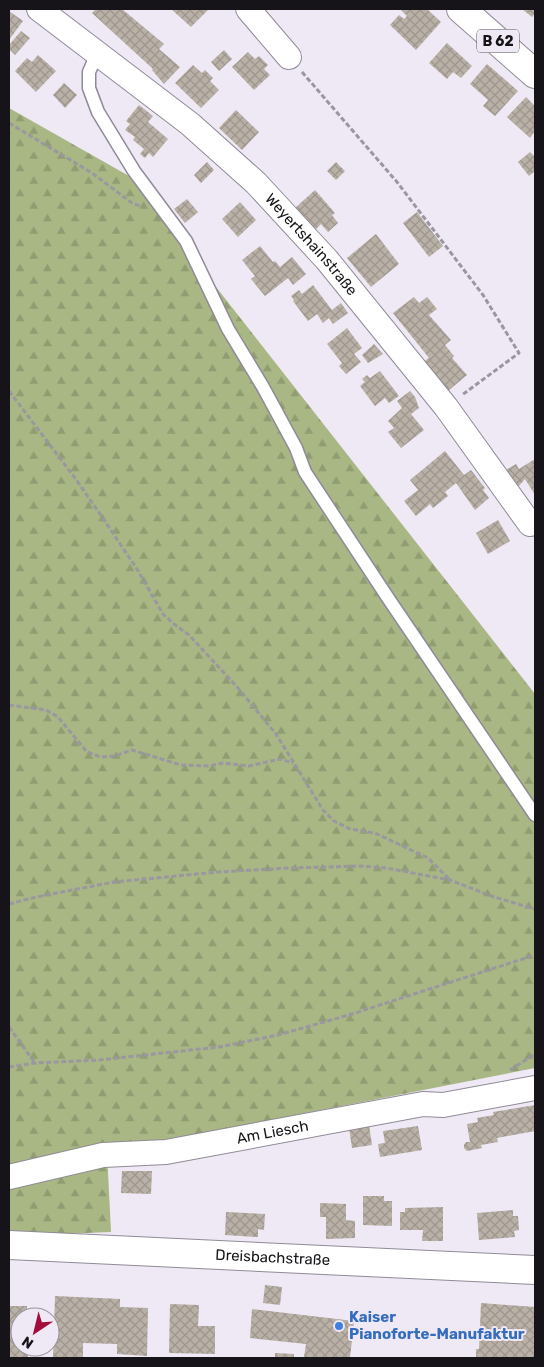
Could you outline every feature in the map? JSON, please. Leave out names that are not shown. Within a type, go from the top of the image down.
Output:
[{"type":"main road","name":"B 62","points":[[462,9],[535,74]]},
{"type":"main road","name":"Dreisbachstraße","points":[[9,1245],[535,1270]]},
{"type":"street","name":"Weyertshainstraße","points":[[39,9],[190,124],[256,182],[327,260],[446,407],[534,528]]},
{"type":"street","points":[[248,9],[289,57]]},
{"type":"street","name":"Am Liesch","points":[[9,1177],[103,1155],[176,1150],[423,1104],[443,1105],[535,1088]]},
{"type":"lane","points":[[97,54],[89,72],[89,88],[98,112],[134,171],[186,241],[228,329],[296,448],[305,472],[535,815]]},
{"type":"path","points":[[289,57],[398,182],[483,295],[520,353],[446,407]]},
{"type":"path","points":[[9,123],[92,173],[132,203],[166,216]]},
{"type":"path","points":[[9,392],[90,500],[137,569],[163,614],[189,635],[238,688],[276,734],[312,789],[323,810],[334,820],[350,829],[375,833],[428,858],[450,880]]},
{"type":"path","points":[[9,705],[46,710],[58,718],[87,752],[101,756],[115,756],[132,750],[182,765],[209,766],[224,764],[249,766],[280,759],[294,763]]},
{"type":"path","points":[[9,904],[114,882],[218,872],[360,866],[386,868],[450,880],[494,897],[535,909]]},
{"type":"path","points":[[9,1067],[35,1063],[98,1060],[219,1047],[278,1035],[349,1015],[535,955]]},
{"type":"path","points":[[9,1027],[35,1063]]},
{"type":"green space","points":[[9,108],[129,176],[535,694],[535,1068],[107,1152],[111,1232],[9,1236]]},
{"type":"building","points":[[96,9],[122,9],[164,44],[159,49],[180,67],[164,84],[153,69],[92,13]]},
{"type":"building","points":[[171,9],[209,9],[191,27]]},
{"type":"building","points":[[400,9],[427,9],[441,22],[416,50],[390,25],[399,15],[404,19],[407,16]]},
{"type":"building","points":[[522,9],[535,9],[535,13],[532,17]]},
{"type":"building","points":[[9,11],[23,21],[9,40]]},
{"type":"building","points":[[21,31],[30,38],[15,55],[9,49],[9,45]]},
{"type":"building","points":[[447,43],[472,66],[461,78],[453,72],[447,79],[429,63]]},
{"type":"building","points":[[224,50],[232,59],[219,71],[211,62]]},
{"type":"building","points":[[248,52],[255,59],[259,56],[268,65],[264,69],[270,75],[254,90],[232,67]]},
{"type":"building","points":[[38,55],[56,71],[36,92],[15,71],[27,58],[32,62]]},
{"type":"building","points":[[487,64],[518,91],[495,116],[483,106],[488,100],[470,84]]},
{"type":"building","points":[[193,65],[202,73],[205,70],[213,78],[210,81],[219,90],[201,108],[175,83]]},
{"type":"building","points":[[64,83],[77,95],[65,108],[53,95]]},
{"type":"building","points":[[526,97],[535,106],[535,131],[530,138],[507,117]]},
{"type":"building","points":[[139,105],[153,116],[148,122],[168,139],[153,157],[149,153],[145,158],[140,154],[144,149],[133,140],[135,137],[125,130],[130,124],[126,121]]},
{"type":"building","points":[[236,110],[259,132],[242,150],[219,128]]},
{"type":"building","points":[[530,152],[535,157],[535,171],[529,176],[518,162]]},
{"type":"building","points":[[207,162],[214,170],[201,183],[194,175]]},
{"type":"building","points":[[336,162],[345,171],[336,180],[327,171]]},
{"type":"building","points":[[315,190],[335,213],[332,215],[338,223],[328,232],[321,224],[314,231],[295,208]]},
{"type":"building","points":[[187,199],[198,212],[185,223],[174,209]]},
{"type":"building","points":[[240,202],[256,220],[238,237],[222,219]]},
{"type":"building","points":[[417,212],[443,246],[429,257],[403,223]]},
{"type":"building","points":[[376,234],[399,264],[371,287],[347,258]]},
{"type":"building","points":[[260,246],[273,262],[275,261],[280,267],[292,257],[306,274],[293,285],[288,278],[265,296],[251,279],[255,276],[242,260]]},
{"type":"building","points":[[313,285],[332,310],[341,303],[348,313],[333,324],[329,318],[323,323],[317,314],[308,321],[291,296],[299,290],[302,294]]},
{"type":"building","points":[[414,297],[419,303],[427,297],[437,309],[429,315],[451,340],[445,345],[454,356],[452,358],[467,375],[448,391],[423,362],[429,358],[393,313]]},
{"type":"building","points":[[347,328],[362,348],[354,354],[361,362],[346,374],[339,366],[342,363],[327,344]]},
{"type":"building","points":[[374,344],[383,354],[368,363],[362,355]]},
{"type":"building","points":[[380,371],[399,396],[389,403],[385,398],[375,406],[360,386],[365,382],[362,379],[367,375],[370,378]]},
{"type":"building","points":[[410,391],[415,397],[419,408],[411,414],[424,430],[401,448],[388,432],[394,428],[388,421],[402,408],[397,401]]},
{"type":"building","points":[[445,451],[464,475],[471,470],[485,488],[483,490],[489,498],[475,510],[456,483],[445,492],[448,496],[433,508],[430,504],[416,516],[404,501],[418,490],[410,480]]},
{"type":"building","points":[[535,459],[535,495],[525,479],[518,487],[506,470],[516,464],[519,469]]},
{"type":"building","points":[[498,520],[510,541],[488,554],[476,533]]},
{"type":"building","points":[[535,1105],[535,1131],[497,1138],[498,1142],[481,1145],[482,1148],[467,1151],[464,1148],[466,1142],[470,1142],[467,1124],[478,1122],[477,1118],[494,1115],[493,1112]]},
{"type":"building","points":[[369,1125],[372,1145],[352,1148],[349,1128]]},
{"type":"building","points":[[418,1126],[422,1150],[380,1157],[378,1144],[385,1143],[383,1131]]},
{"type":"building","points":[[122,1171],[152,1171],[151,1194],[121,1193]]},
{"type":"building","points":[[363,1196],[384,1196],[384,1201],[392,1201],[392,1226],[363,1225]]},
{"type":"building","points":[[320,1203],[346,1204],[346,1220],[355,1221],[355,1238],[326,1239],[326,1217],[320,1217]]},
{"type":"building","points":[[443,1207],[443,1241],[422,1241],[423,1230],[400,1230],[400,1212],[405,1212],[405,1208]]},
{"type":"building","points":[[513,1210],[513,1216],[518,1216],[519,1230],[514,1231],[515,1237],[479,1240],[477,1213]]},
{"type":"building","points":[[226,1212],[265,1214],[264,1230],[258,1229],[258,1237],[225,1235]]},
{"type":"building","points":[[265,1285],[282,1287],[280,1305],[263,1303]]},
{"type":"building","points":[[55,1296],[120,1299],[120,1307],[148,1308],[147,1356],[117,1354],[117,1344],[83,1343],[83,1358],[53,1358],[60,1357],[60,1307],[55,1307]]},
{"type":"building","points":[[481,1303],[535,1307],[535,1358],[476,1358],[476,1349],[479,1349]]},
{"type":"building","points":[[170,1304],[199,1305],[198,1326],[215,1326],[215,1354],[169,1353]]},
{"type":"building","points":[[9,1306],[27,1306],[10,1307],[10,1357],[28,1358],[9,1358]]},
{"type":"building","points":[[252,1309],[354,1321],[350,1358],[304,1357],[306,1344],[250,1338]]},
{"type":"building","points":[[275,1353],[294,1354],[294,1358],[275,1358]]},
{"type":"place","name":"Kaiser Pianoforte-Manufaktur","points":[[339,1326]]}]
